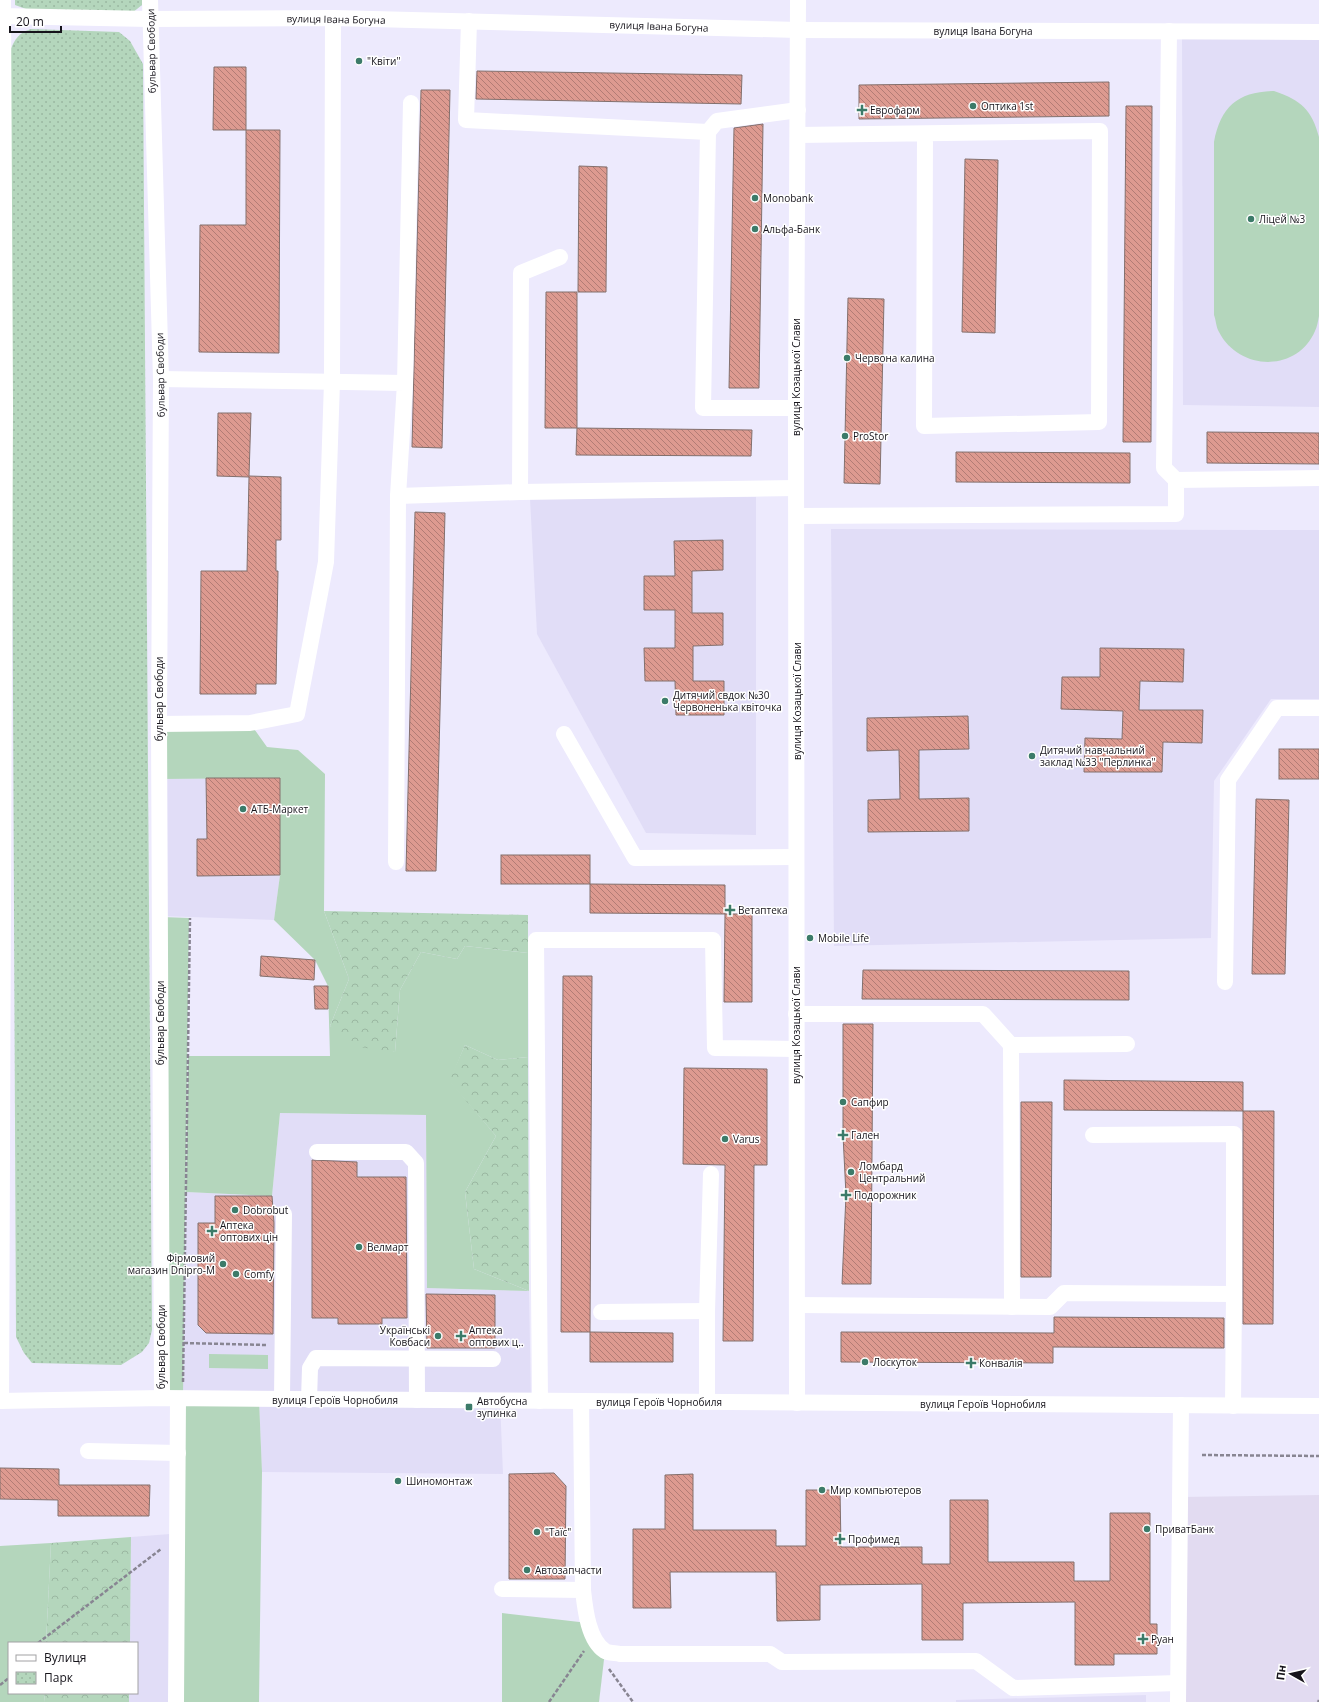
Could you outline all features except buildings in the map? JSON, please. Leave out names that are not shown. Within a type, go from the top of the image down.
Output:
[{"type":"street","points":[[0,1401],[3,408],[1,16],[3,0]]},
{"type":"street","name":"бульвар Свободи","points":[[150,0],[161,379],[159,724],[162,1398]]},
{"type":"street","name":"вулиця Козацької Слави","points":[[797,1403],[796,408],[798,0]]},
{"type":"street","name":"вулиця Івана Богуна","points":[[1,16],[150,19],[333,18],[798,30],[1319,32]]},
{"type":"street","points":[[159,724],[250,723],[298,714],[326,562],[332,382],[333,18]]},
{"type":"street","points":[[469,21],[466,120],[708,132]]},
{"type":"street","points":[[797,516],[1176,514],[1176,480],[1164,468],[1169,31]]},
{"type":"street","points":[[396,862],[398,496],[404,382],[411,103]]},
{"type":"street","points":[[796,408],[703,408],[708,132],[717,121],[798,110]]},
{"type":"street","points":[[798,135],[1100,131],[1099,422],[924,426],[925,134]]},
{"type":"street","points":[[520,492],[521,273],[560,257]]},
{"type":"street","points":[[161,379],[404,382]]},
{"type":"street","points":[[1176,480],[1319,478]]},
{"type":"street","points":[[398,496],[520,492],[796,488]]},
{"type":"street","points":[[1225,982],[1228,780],[1277,708],[1319,708]]},
{"type":"street","points":[[564,734],[635,858],[796,857]]},
{"type":"street","points":[[540,1401],[536,940],[713,940],[715,1048],[796,1048]]},
{"type":"street","points":[[796,1014],[983,1014],[1011,1045],[1012,1307]]},
{"type":"street","points":[[1011,1045],[1128,1044]]},
{"type":"street","points":[[1093,1135],[1234,1134],[1233,1406]]},
{"type":"street","points":[[317,1152],[406,1152],[416,1163],[417,1400]]},
{"type":"street","points":[[707,1402],[707,1310],[711,1174]]},
{"type":"street","points":[[282,1400],[284,1214]]},
{"type":"street","points":[[797,1305],[1050,1307],[1064,1293],[1234,1294]]},
{"type":"street","points":[[601,1312],[707,1310]]},
{"type":"street","points":[[308,1400],[310,1368],[316,1358],[493,1358]]},
{"type":"street","name":"вулиця Героїв Чорнобиля","points":[[0,1401],[162,1398],[1319,1406]]},
{"type":"street","points":[[176,1702],[178,1453],[180,1399]]},
{"type":"street","points":[[581,1401],[583,1590],[588,1623],[597,1641],[605,1651],[620,1654],[770,1654],[782,1662],[976,1661],[1013,1688],[1178,1683]]},
{"type":"street","points":[[1178,1702],[1180,1405]]},
{"type":"street","points":[[88,1451],[178,1453]]},
{"type":"street","points":[[502,1589],[583,1590]]},
{"type":"path","points":[[180,1399],[184,1343],[190,918]]},
{"type":"path","points":[[184,1343],[274,1345]]},
{"type":"path","points":[[1202,1454],[1319,1456]]},
{"type":"path","points":[[39,1642],[178,1537]]},
{"type":"path","points":[[549,1702],[584,1650]]},
{"type":"path","points":[[608,1669],[633,1702]]},
{"type":"path","points":[[0,1685],[8,1679]]},
{"type":"shaded area","name":"Ліцей №3","points":[[1319,32],[1319,407],[1183,405],[1182,34]]},
{"type":"shaded area","name":"Дитячий свдок №30 Червоненька квіточка","points":[[756,497],[756,835],[646,833],[537,634],[530,498]]},
{"type":"shaded area","name":"Дитячий навчальний заклад №33 \"Перлинка\"","points":[[831,529],[1319,530],[1319,699],[1271,699],[1214,781],[1211,938],[834,946]]},
{"type":"shaded area","points":[[280,778],[280,875],[274,920],[161,916],[160,779]]},
{"type":"shaded area","points":[[280,1113],[426,1115],[427,1288],[529,1291],[531,1401],[500,1401],[503,1474],[262,1472],[259,1399],[183,1399],[186,1192],[272,1196]]},
{"type":"shaded area","points":[[1319,1495],[1319,1702],[1178,1702],[1180,1497]]},
{"type":"shaded area","points":[[183,1533],[181,1702],[129,1702],[129,1694],[138,1694],[138,1642],[130,1642],[131,1537]]},
{"type":"shaded area","points":[[1146,1695],[1146,1702],[956,1702],[956,1700]]},
{"type":"green space","points":[[15,0],[142,0],[142,5],[132,13],[26,9],[15,5]]},
{"type":"green space","points":[[31,29],[119,32],[130,41],[143,64],[152,1330],[149,1343],[142,1352],[121,1365],[32,1363],[24,1353],[16,1337],[10,51],[18,37],[23,32]]},
{"type":"green space","points":[[1274,91],[1291,98],[1304,107],[1313,120],[1319,137],[1319,316],[1316,329],[1307,345],[1295,354],[1282,360],[1268,362],[1253,360],[1240,354],[1228,345],[1218,330],[1214,315],[1214,142],[1221,119],[1233,103],[1250,94]]},
{"type":"green space","points":[[250,723],[267,747],[298,750],[325,774],[324,911],[349,979],[330,1026],[395,1052],[400,990],[421,952],[457,959],[465,946],[528,953],[528,1057],[498,1060],[465,1045],[450,1081],[496,1136],[465,1192],[474,1269],[529,1291],[427,1288],[426,1115],[280,1113],[272,1196],[186,1192],[188,1056],[330,1056],[328,986],[315,960],[274,920],[280,875],[280,778],[160,779],[159,724]]},
{"type":"green space","points":[[324,911],[528,915],[528,953],[465,946],[457,959],[421,952],[400,990],[395,1052],[359,1047],[330,1026],[349,979]]},
{"type":"green space","points":[[162,917],[189,918],[183,1399],[162,1398]]},
{"type":"green space","points":[[465,1045],[498,1060],[528,1057],[529,1291],[474,1269],[465,1192],[496,1136],[449,1081]]},
{"type":"green space","points":[[209,1354],[268,1355],[268,1369],[209,1368]]},
{"type":"green space","points":[[183,1399],[259,1399],[262,1472],[259,1702],[183,1702]]},
{"type":"green space","points":[[131,1537],[130,1642],[46,1642],[51,1543]]},
{"type":"green space","points":[[51,1543],[46,1642],[8,1642],[8,1694],[44,1694],[45,1702],[0,1702],[0,1546]]},
{"type":"green space","points":[[502,1613],[588,1623],[605,1651],[599,1702],[502,1702]]},
{"type":"green space","points":[[44,1694],[129,1694],[129,1702],[45,1702]]},
{"type":"place","name":"\"Квіти\"","points":[[359,61]]},
{"type":"place","name":"Оптика 1st","points":[[973,106]]},
{"type":"place","name":"Еврофарм","points":[[862,110]]},
{"type":"place","name":"Monobank","points":[[755,198]]},
{"type":"place","name":"Ліцей №3","points":[[1251,219]]},
{"type":"place","name":"Альфа-Банк","points":[[755,229]]},
{"type":"place","name":"Червона калина","points":[[847,358]]},
{"type":"place","name":"ProStor","points":[[845,436]]},
{"type":"place","name":"Дитячий свдок №30 Червоненька квіточка","points":[[665,701]]},
{"type":"place","name":"Дитячий навчальний заклад №33 \"Перлинка\"","points":[[1032,756]]},
{"type":"place","name":"АТБ-Маркет","points":[[243,809]]},
{"type":"place","name":"Ветаптека","points":[[730,910]]},
{"type":"place","name":"Mobile Life","points":[[810,938]]},
{"type":"place","name":"Сапфир","points":[[843,1102]]},
{"type":"place","name":"Гален","points":[[843,1135]]},
{"type":"place","name":"Varus","points":[[725,1139]]},
{"type":"place","name":"Ломбард Центральний","points":[[851,1172]]},
{"type":"place","name":"Подорожник","points":[[846,1195]]},
{"type":"place","name":"Dobrobut","points":[[235,1210]]},
{"type":"place","name":"Аптека оптових цін","points":[[212,1231]]},
{"type":"place","name":"Велмарт","points":[[359,1247]]},
{"type":"place","name":"Фірмовий магазин Dnipro-M","points":[[223,1264]]},
{"type":"place","name":"Comfy","points":[[236,1274]]},
{"type":"place","name":"Українські Ковбаси","points":[[438,1336]]},
{"type":"place","name":"Аптека оптових ц‥","points":[[461,1336]]},
{"type":"place","name":"Лоскуток","points":[[865,1362]]},
{"type":"place","name":"Конвалія","points":[[971,1363]]},
{"type":"place","name":"Автобусна зупинка","points":[[469,1407]]},
{"type":"place","name":"Шиномонтаж","points":[[398,1481]]},
{"type":"place","name":"Мир компьютеров","points":[[822,1490]]},
{"type":"place","name":"ПриватБанк","points":[[1147,1529]]},
{"type":"place","name":"\"Таїс\"","points":[[537,1532]]},
{"type":"place","name":"Профимед","points":[[840,1539]]},
{"type":"place","name":"Автозапчаcти","points":[[527,1570]]},
{"type":"place","name":"Руан","points":[[1143,1639]]}]
